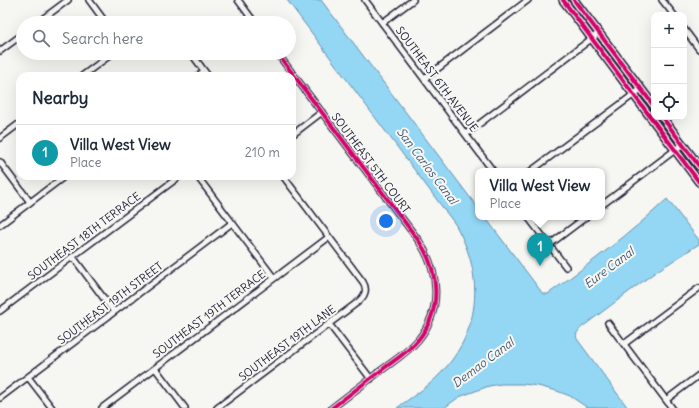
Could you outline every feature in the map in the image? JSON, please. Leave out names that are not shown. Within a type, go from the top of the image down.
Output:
[{"type":"street","points":[[46,16],[68,0]]},
{"type":"street","points":[[89,0],[101,16]]},
{"type":"street","points":[[238,0],[250,16]]},
{"type":"street","name":"SOUTHEAST 6TH AVENUE","points":[[365,0],[491,168]]},
{"type":"street","points":[[382,23],[413,0]]},
{"type":"street","points":[[424,79],[528,0]]},
{"type":"street","points":[[563,0],[699,182]]},
{"type":"street","points":[[574,0],[651,102]]},
{"type":"street","points":[[662,0],[672,12]]},
{"type":"street","points":[[466,134],[599,33]]},
{"type":"street","points":[[687,33],[699,49]]},
{"type":"street","points":[[0,51],[16,39]]},
{"type":"street","points":[[87,72],[103,60]]},
{"type":"street","points":[[195,60],[204,71]]},
{"type":"street","name":"SOUTHEAST 5TH COURT","points":[[283,60],[292,72]]},
{"type":"street","name":"SOUTHEAST 5TH COURT","points":[[296,77],[420,242],[430,260],[436,290],[430,320],[419,338],[405,353],[332,408]]},
{"type":"street","points":[[535,168],[641,89]]},
{"type":"street","points":[[296,132],[322,112]]},
{"type":"street","points":[[664,120],[699,166]]},
{"type":"street","points":[[0,138],[16,126]]},
{"type":"street","points":[[605,203],[683,144]]},
{"type":"street","points":[[0,162],[30,202]]},
{"type":"street","points":[[0,224],[59,180]]},
{"type":"street","name":"SOUTHEAST 18TH TERRACE","points":[[0,312],[175,180]]},
{"type":"street","points":[[200,180],[274,278]]},
{"type":"street","points":[[286,180],[329,237]]},
{"type":"street","points":[[530,220],[566,267]]},
{"type":"street","points":[[549,244],[582,220]]},
{"type":"street","name":"SOUTHEAST 19TH STREET","points":[[0,398],[232,223]]},
{"type":"street","name":"SOUTHEAST 19TH TERRACE","points":[[102,408],[329,237]]},
{"type":"street","name":"SOUTHEAST 19TH LANE","points":[[217,408],[361,300],[365,294],[366,290],[363,282],[329,237]]},
{"type":"street","points":[[73,257],[114,312]]},
{"type":"street","points":[[624,344],[699,288]]},
{"type":"street","points":[[608,323],[672,408]]},
{"type":"street","points":[[329,324],[371,378]]},
{"type":"street","points":[[155,368],[185,408]]},
{"type":"street","points":[[666,400],[699,375]]},
{"type":"street","points":[[28,377],[52,408]]},
{"type":"water","points":[[287,0],[321,0],[475,204],[475,220],[487,220],[543,294],[548,294],[594,260],[624,237],[667,199],[699,240],[699,244],[654,273],[582,327],[578,331],[576,337],[628,408],[588,408],[570,396],[557,391],[523,384],[501,384],[489,386],[459,397],[444,408],[397,408],[436,378],[451,361],[462,343],[470,324],[474,305],[474,285],[471,264],[465,244],[455,224]]},
{"type":"cycle path","points":[[563,0],[699,182]]},
{"type":"cycle path","points":[[574,0],[651,102]]},
{"type":"cycle path","points":[[282,60],[291,72]]},
{"type":"cycle path","points":[[296,78],[419,241],[431,265],[434,278],[435,303],[432,316],[418,340],[401,356],[332,408]]},
{"type":"cycle path","points":[[664,120],[699,166]]},
{"type":"place","name":"Villa West View","points":[[540,266]]},
{"type":"water label","name":"San Carlos Canal","points":[[427,166]]},
{"type":"water label","name":"Eure Canal","points":[[609,268]]},
{"type":"water label","name":"Demao Canal","points":[[483,363]]}]
